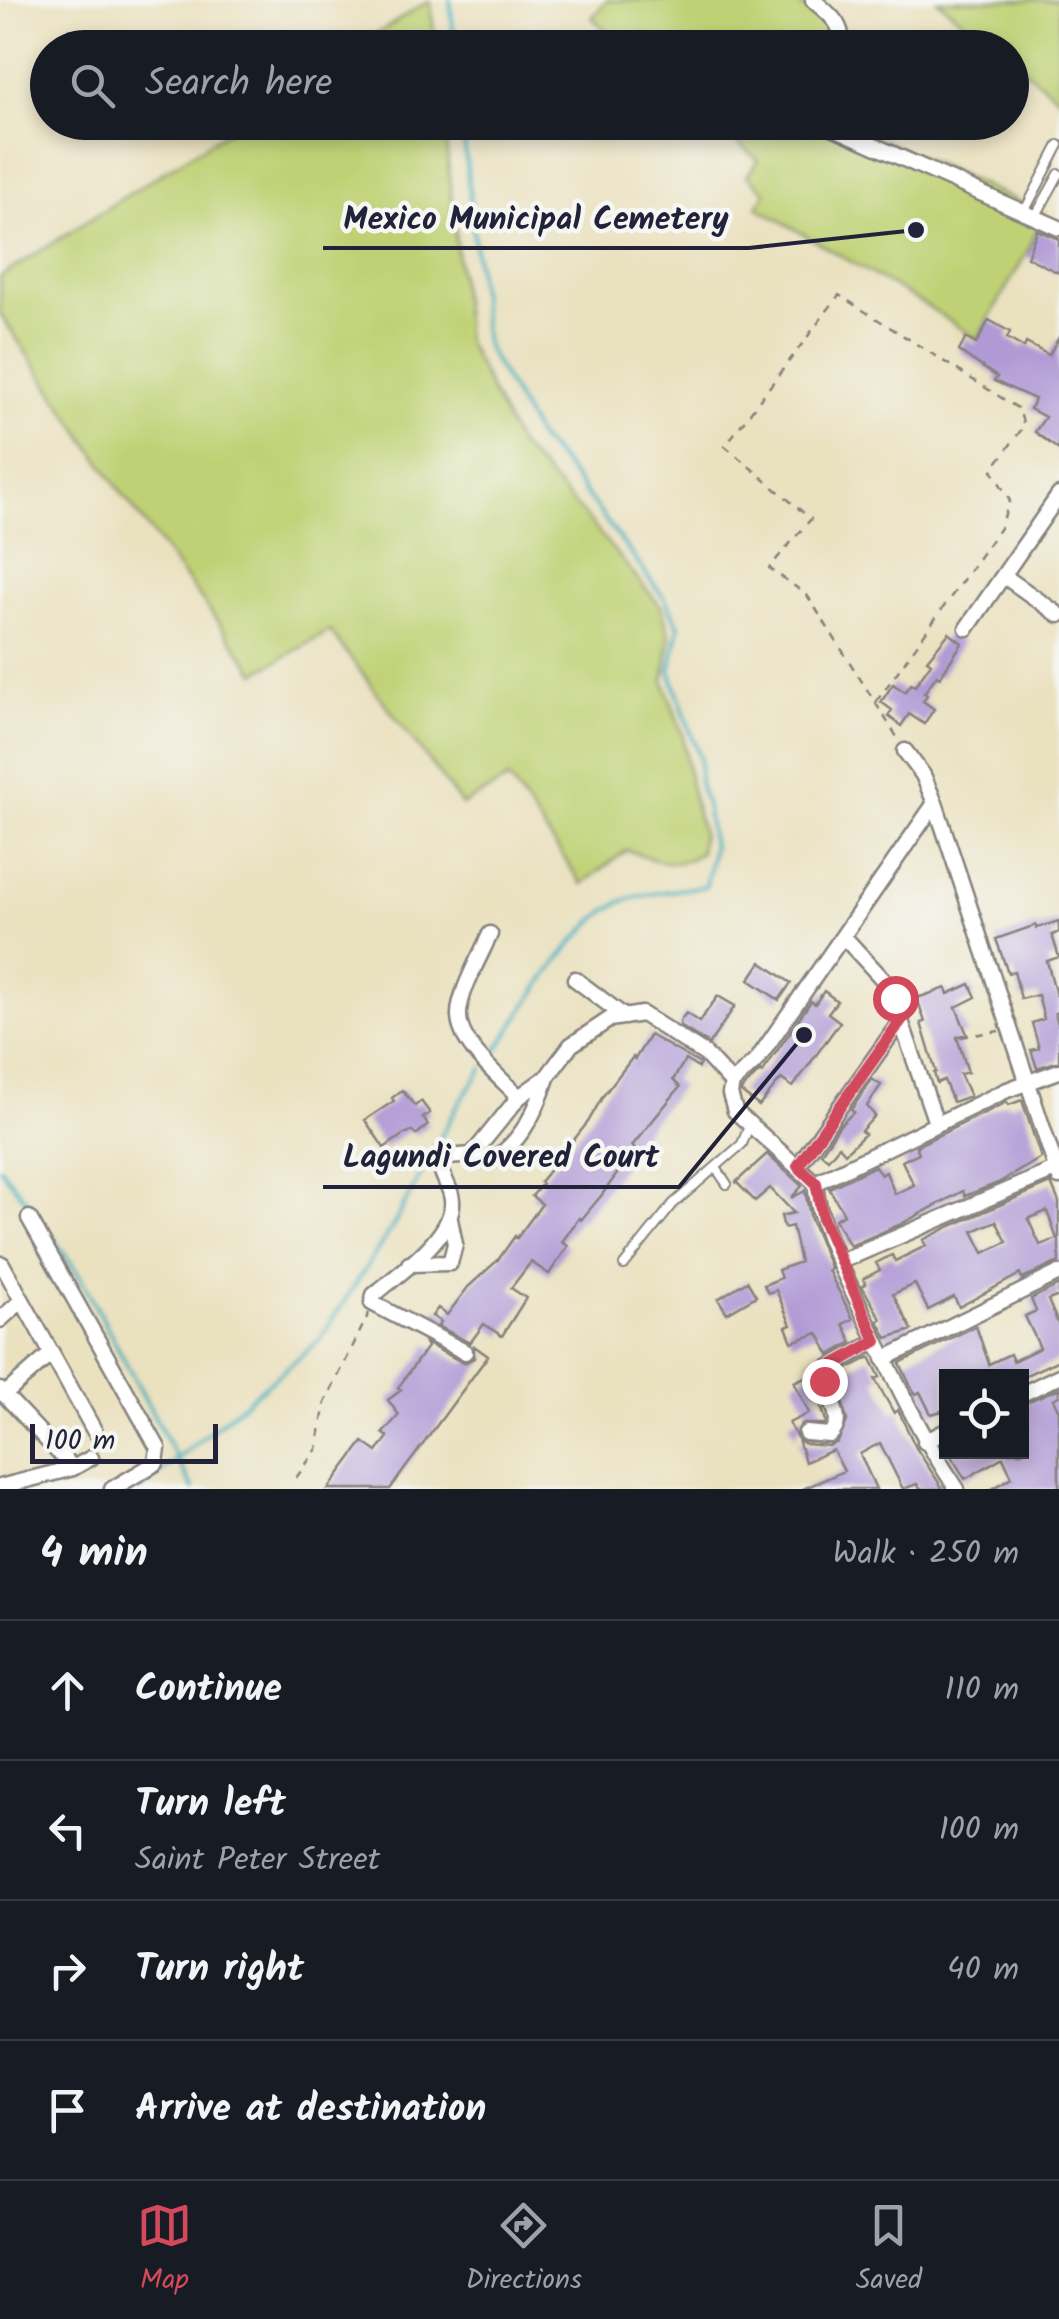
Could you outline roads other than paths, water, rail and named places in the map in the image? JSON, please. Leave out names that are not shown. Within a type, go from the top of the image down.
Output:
[{"type":"street","points":[[812,0],[836,20],[841,30]]},
{"type":"street","points":[[861,140],[1059,228]]},
{"type":"street","points":[[967,628],[1059,496]]},
{"type":"street","points":[[1004,576],[1059,615]]},
{"type":"street","points":[[839,1262],[1058,1173],[934,803],[923,775],[905,751]]},
{"type":"street","points":[[934,803],[757,1060],[732,1084],[730,1094],[735,1111],[749,1126],[816,1183],[823,1220],[839,1262],[924,1442],[957,1489]]},
{"type":"street","points":[[490,934],[459,1016],[468,1045],[519,1098]]},
{"type":"street","points":[[844,937],[889,986],[936,1123]]},
{"type":"street","points":[[575,979],[625,1017]]},
{"type":"street","points":[[472,1155],[519,1098],[547,1078],[571,1045],[610,1019],[642,1014],[705,1054],[732,1084]]},
{"type":"street","points":[[798,1166],[902,1019]]},
{"type":"street","points":[[816,1183],[936,1123],[1059,1071]]},
{"type":"street","points":[[409,1264],[450,1263],[455,1244],[450,1219],[452,1196],[440,1163],[448,1157],[472,1155],[489,1162],[513,1142],[539,1107],[547,1078]]},
{"type":"street","points":[[29,1218],[158,1448],[156,1463],[112,1489]]},
{"type":"street","points":[[450,1219],[432,1244],[374,1295],[372,1303],[465,1352]]},
{"type":"street","points":[[2,1264],[95,1432]]},
{"type":"street","points":[[884,1359],[1059,1273]]},
{"type":"street","points":[[0,1320],[22,1300]]},
{"type":"street","points":[[806,1433],[830,1435],[838,1428],[840,1420],[826,1391],[824,1374],[876,1341]]},
{"type":"street","points":[[52,1353],[2,1393],[73,1468]]},
{"type":"street","points":[[1029,1391],[1059,1376]]},
{"type":"street","points":[[924,1442],[939,1434]]},
{"type":"street","points":[[0,1471],[6,1485],[73,1468],[92,1458]]},
{"type":"lane","points":[[1030,214],[1059,145]]},
{"type":"lane","points":[[1030,214],[1059,174]]},
{"type":"lane","points":[[624,1265],[672,1204],[742,1144],[749,1126]]},
{"type":"lane","points":[[716,1168],[727,1184]]},
{"type":"waterway","points":[[450,0],[453,30]]},
{"type":"waterway","points":[[464,140],[485,344],[539,439],[564,465],[665,599],[679,626],[670,671],[700,759],[699,783],[713,847],[706,886],[629,899],[590,924],[551,970],[489,1063]]},
{"type":"waterway","points":[[141,1489],[318,1342],[393,1226],[456,1108],[483,1068]]},
{"type":"waterway","points":[[0,1168],[79,1275],[193,1489]]},
{"type":"place","name":"Mexico Municipal Cemetery","points":[[916,230]]},
{"type":"place","name":"Lagundi Covered Court","points":[[804,1035]]}]
